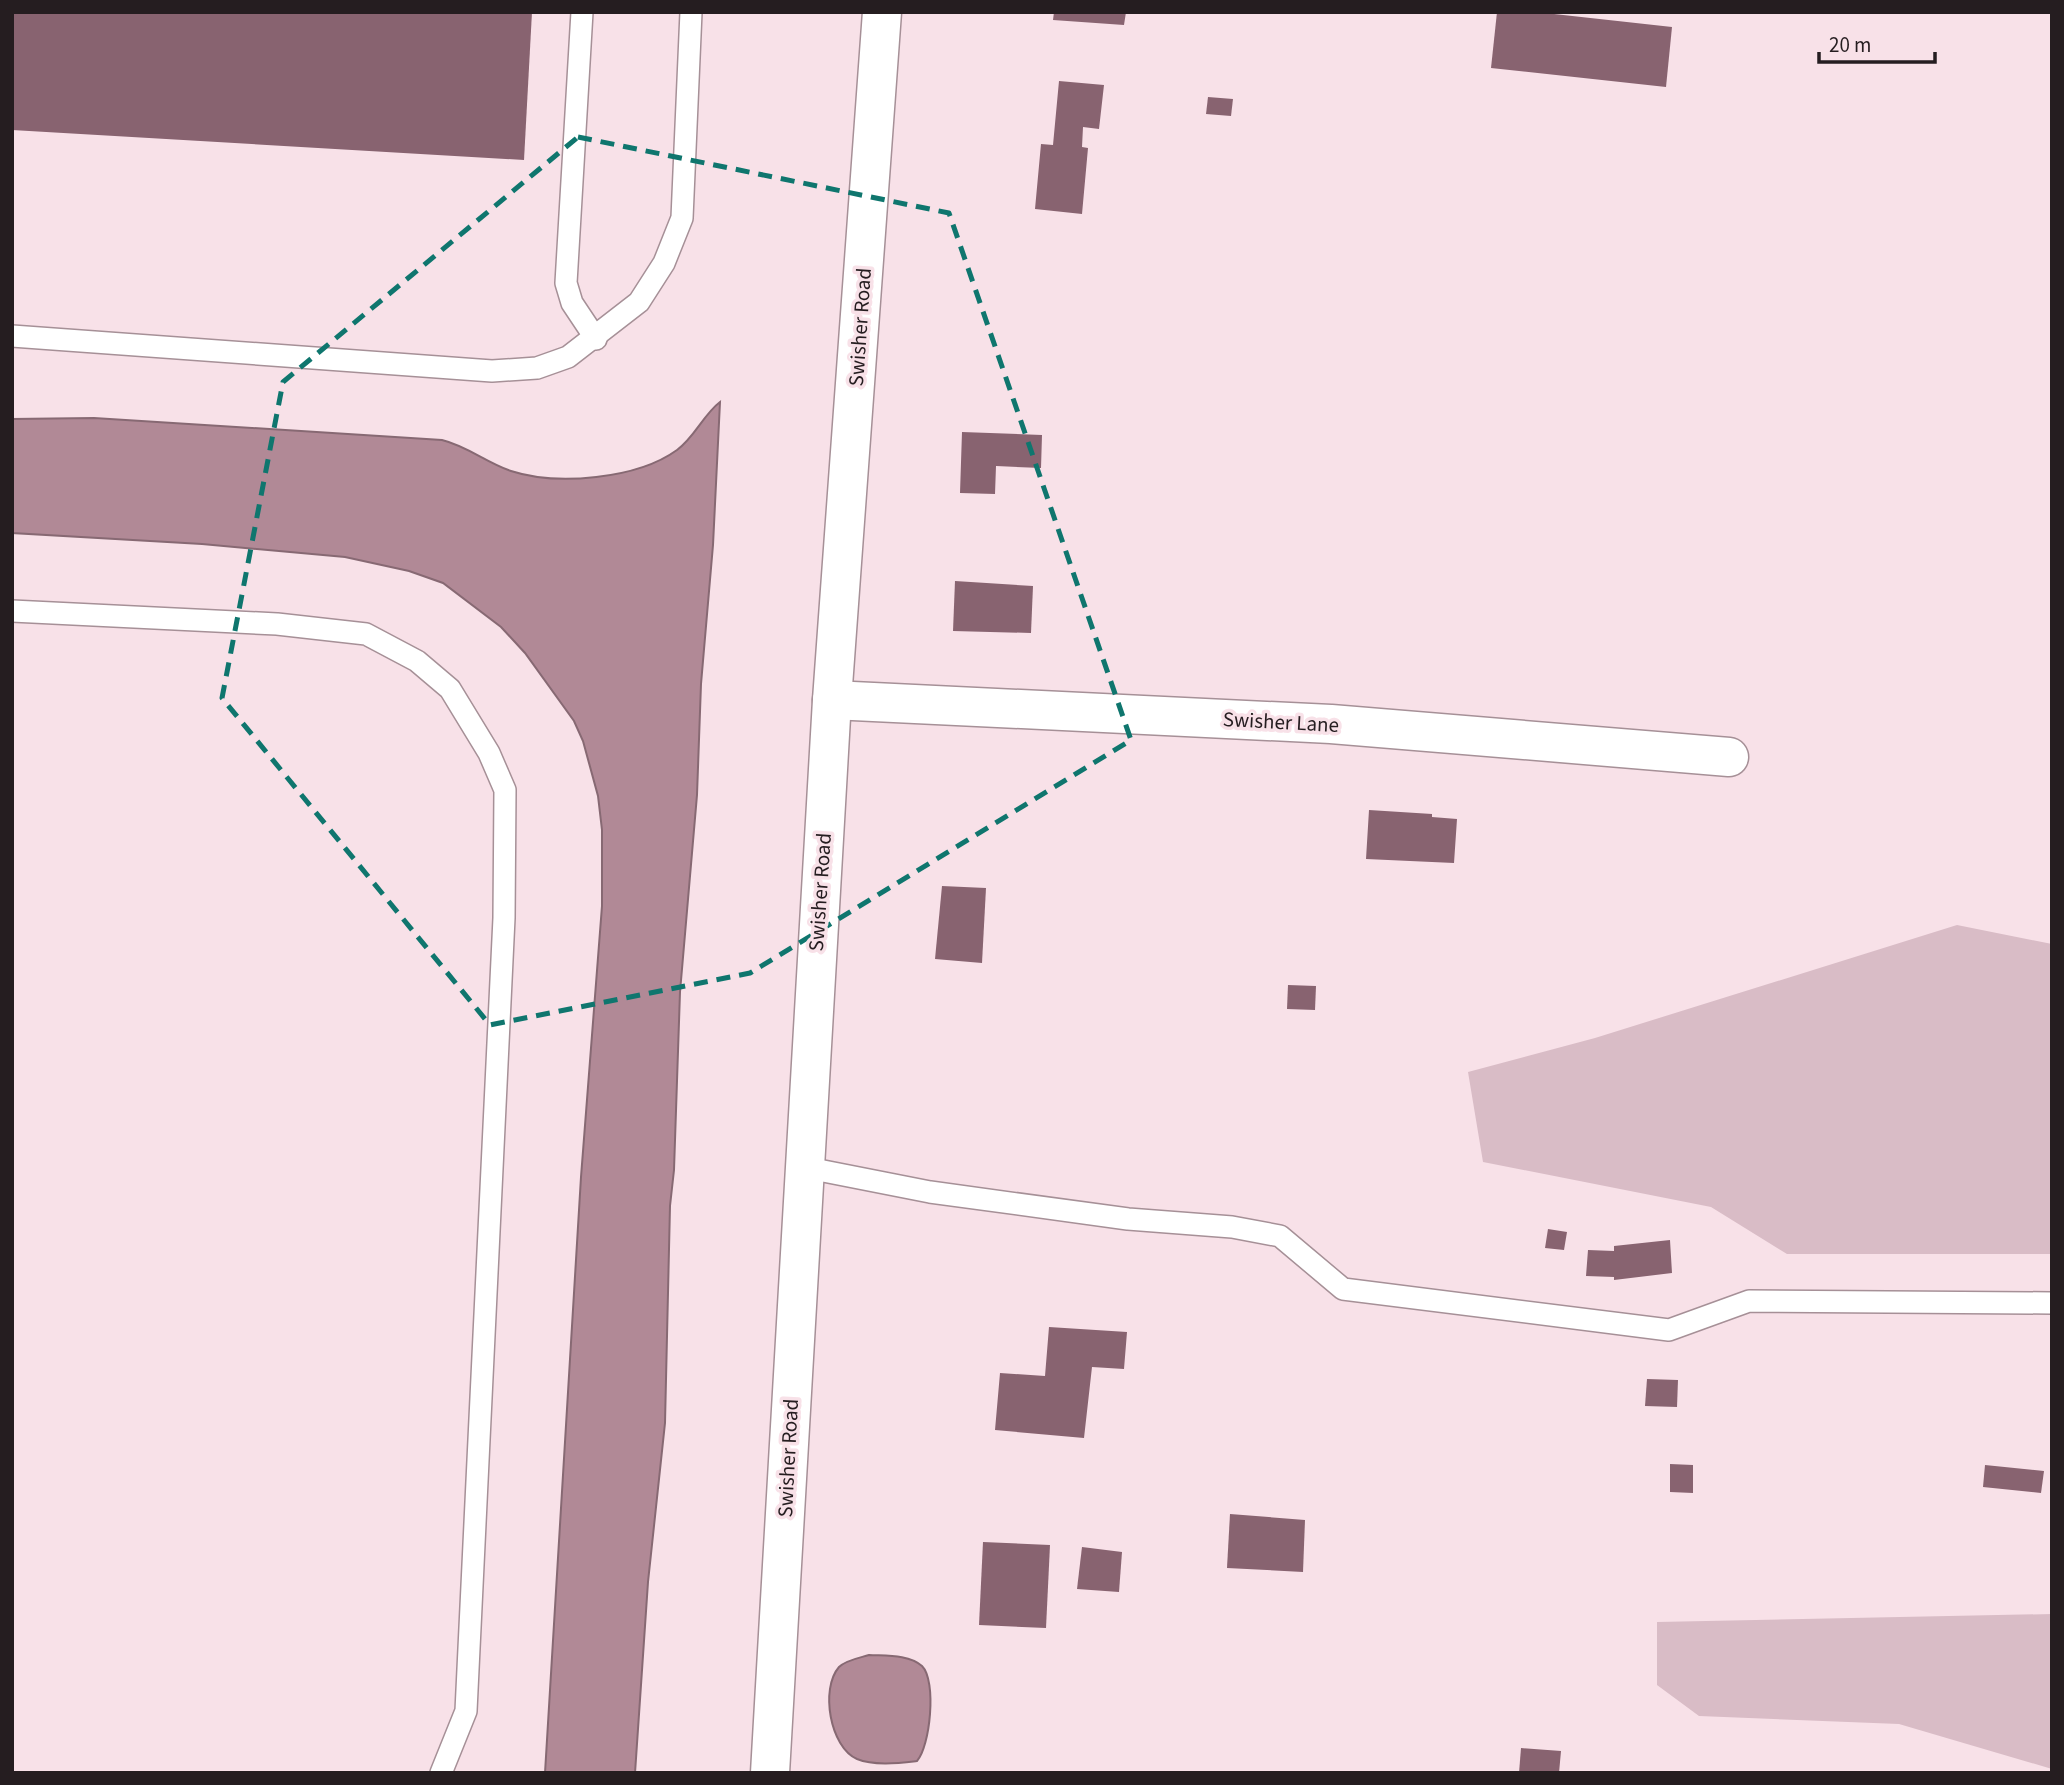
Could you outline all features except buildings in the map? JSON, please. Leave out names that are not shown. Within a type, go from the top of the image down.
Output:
[{"type":"street","name":"Swisher Road","points":[[771,1773],[803,1167],[832,700],[882,12]]},
{"type":"street","name":"Swisher Lane","points":[[832,700],[1331,724],[1729,757]]},
{"type":"lane","points":[[582,12],[566,283],[572,303],[596,338]]},
{"type":"lane","points":[[12,336],[492,371],[537,368],[568,357],[596,338],[639,302],[664,263],[682,218],[691,12]]},
{"type":"lane","points":[[12,611],[277,624],[366,634],[417,661],[450,689],[489,754],[505,790],[504,918],[466,1711],[441,1773]]},
{"type":"lane","points":[[803,1167],[944,1194],[1128,1219],[1232,1227],[1280,1236],[1343,1289],[1669,1331],[1749,1301],[2052,1304]]},
{"type":"highlighted area","points":[[578,137],[949,213],[1131,740],[750,973],[490,1025],[222,698],[283,382]]},
{"type":"shaded area","points":[[720,402],[713,545],[701,684],[697,795],[680,992],[674,1170],[670,1206],[665,1423],[648,1582],[635,1773],[545,1773],[581,1177],[602,906],[602,830],[598,796],[583,741],[574,721],[525,653],[501,627],[443,583],[409,571],[345,557],[202,544],[12,533],[12,419],[94,418],[442,440],[511,471],[530,476],[573,479],[619,473],[660,460],[683,445]]},
{"type":"shaded area","points":[[1957,925],[2052,944],[2052,1254],[1787,1254],[1711,1207],[1483,1162],[1468,1072],[1595,1038]]},
{"type":"shaded area","points":[[2052,1614],[2052,1769],[1899,1724],[1699,1716],[1657,1685],[1657,1622]]},
{"type":"shaded area","points":[[869,1655],[910,1659],[922,1666],[927,1674],[930,1714],[922,1754],[917,1761],[879,1763],[857,1759],[840,1743],[834,1730],[829,1703],[833,1677],[842,1665]]}]
